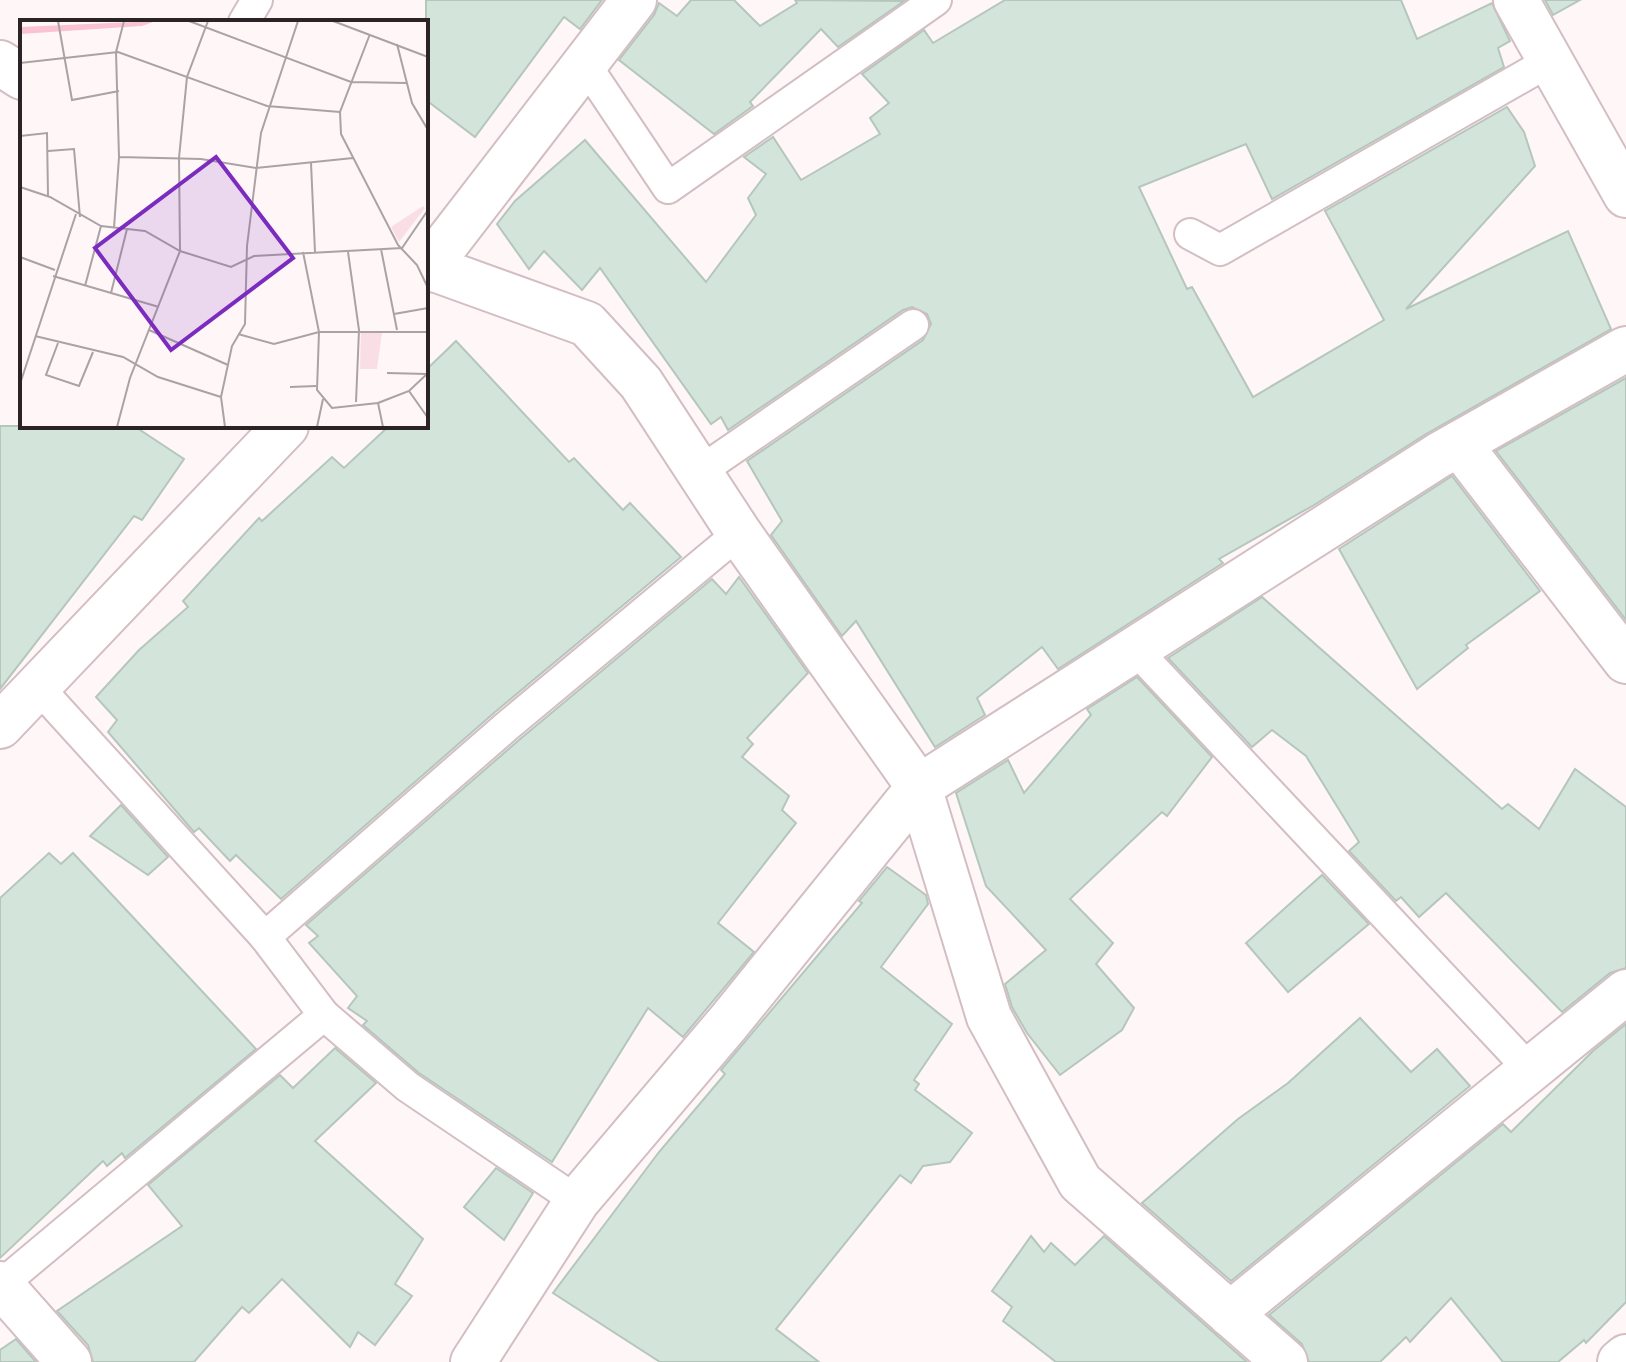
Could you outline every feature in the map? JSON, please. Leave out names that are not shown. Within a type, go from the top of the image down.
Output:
[{"type":"street","points":[[428,267],[634,0]]},
{"type":"street","points":[[1516,0],[1626,195]]},
{"type":"street","points":[[0,63],[20,76]]},
{"type":"street","points":[[428,268],[587,324],[641,383],[739,533],[919,787],[989,1017],[1080,1182],[1285,1362]]},
{"type":"street","points":[[473,1362],[577,1201],[728,1023],[919,787],[1459,444],[1626,349]]},
{"type":"street","points":[[0,725],[284,428]]},
{"type":"street","points":[[1459,444],[1626,661]]},
{"type":"street","points":[[1230,1314],[1626,992]]},
{"type":"street","points":[[0,1285],[62,1360]]},
{"type":"street","points":[[1620,1362],[1626,1357]]},
{"type":"lane","points":[[245,20],[257,0]]},
{"type":"lane","points":[[585,64],[668,188],[936,0]]},
{"type":"lane","points":[[1190,234],[1220,250],[1550,61]]},
{"type":"lane","points":[[699,472],[913,325]]},
{"type":"lane","points":[[265,937],[507,726],[739,533]]},
{"type":"lane","points":[[1135,649],[1530,1070]]},
{"type":"lane","points":[[37,686],[265,937],[324,1015],[408,1087],[577,1201]]},
{"type":"lane","points":[[0,1285],[324,1015]]},
{"type":"building","points":[[426,0],[602,0],[580,29],[564,17],[475,137],[428,102]]},
{"type":"building","points":[[691,0],[734,0],[760,26],[797,3],[795,0],[904,1],[838,47],[821,29],[750,102],[753,106],[714,134],[619,60],[654,15],[659,3],[677,16]]},
{"type":"building","points":[[1005,0],[1401,0],[1417,39],[1492,3],[1510,41],[1498,48],[1504,67],[1272,199],[1246,144],[1139,187],[1187,289],[1192,287],[1253,397],[1384,320],[1325,211],[1507,107],[1524,132],[1535,166],[1406,309],[1568,231],[1611,329],[1426,434],[1314,505],[1219,559],[1223,563],[1058,669],[1042,647],[977,698],[985,715],[935,747],[856,621],[842,636],[771,535],[782,521],[747,461],[923,340],[931,324],[927,314],[912,307],[903,310],[728,430],[721,417],[711,424],[600,268],[582,290],[544,251],[529,269],[497,224],[515,201],[585,140],[706,282],[756,215],[748,198],[766,174],[744,157],[773,137],[801,180],[880,134],[870,118],[889,103],[862,74],[924,30],[933,43]]},
{"type":"building","points":[[1545,0],[1580,0],[1553,15]]},
{"type":"building","points":[[456,341],[569,462],[574,458],[623,510],[630,503],[681,557],[495,712],[281,899],[236,855],[230,861],[199,828],[194,832],[108,732],[117,720],[96,697],[139,650],[188,607],[183,601],[259,518],[262,521],[332,457],[344,468],[387,428],[428,428],[428,368]]},
{"type":"building","points":[[1626,378],[1626,620],[1496,451]]},
{"type":"building","points":[[0,426],[137,428],[184,459],[142,520],[134,516],[0,689]]},
{"type":"building","points":[[1452,476],[1540,591],[1466,645],[1468,648],[1417,689],[1339,549]]},
{"type":"building","points":[[739,577],[808,673],[747,738],[753,744],[742,757],[789,796],[782,810],[796,823],[718,923],[754,952],[683,1037],[648,1008],[552,1162],[419,1073],[363,1025],[367,1021],[348,1008],[357,996],[309,943],[318,936],[306,925],[519,740],[712,579],[726,594]]},
{"type":"building","points":[[1262,597],[1502,809],[1508,804],[1539,829],[1575,769],[1626,807],[1626,968],[1610,973],[1562,1012],[1446,893],[1419,917],[1401,897],[1396,901],[1349,851],[1359,842],[1306,756],[1272,730],[1252,747],[1168,658]]},
{"type":"building","points":[[1137,677],[1212,757],[1167,816],[1162,812],[1070,899],[1113,943],[1096,964],[1134,1008],[1122,1030],[1060,1075],[1027,1033],[1012,1007],[1005,984],[1046,950],[986,886],[956,793],[1008,760],[1024,793],[1091,715],[1087,709]]},
{"type":"building","points":[[121,805],[168,857],[148,875],[90,836]]},
{"type":"building","points":[[49,853],[61,864],[73,853],[256,1049],[125,1158],[122,1153],[107,1166],[103,1161],[0,1258],[0,898]]},
{"type":"building","points":[[887,867],[926,895],[928,904],[881,967],[952,1024],[914,1080],[919,1084],[915,1090],[972,1133],[950,1162],[923,1166],[911,1183],[900,1175],[776,1329],[819,1362],[660,1362],[553,1293],[659,1152],[725,1074],[721,1070],[862,903],[859,901]]},
{"type":"building","points":[[1322,875],[1369,924],[1288,992],[1246,943]]},
{"type":"building","points":[[1360,1018],[1411,1072],[1437,1049],[1470,1086],[1231,1281],[1142,1203],[1238,1119],[1288,1083]]},
{"type":"building","points":[[1626,1024],[1626,1302],[1586,1343],[1584,1340],[1558,1362],[1503,1362],[1451,1298],[1410,1342],[1406,1337],[1380,1362],[1309,1362],[1302,1344],[1269,1315],[1503,1124],[1511,1132],[1593,1051]]},
{"type":"building","points":[[335,1048],[376,1083],[315,1141],[423,1239],[395,1284],[412,1296],[375,1345],[358,1332],[350,1347],[282,1279],[249,1313],[242,1307],[194,1362],[93,1362],[88,1345],[57,1311],[182,1226],[148,1185],[280,1075],[293,1088]]},
{"type":"building","points":[[496,1168],[533,1193],[504,1240],[464,1207]]},
{"type":"building","points":[[1031,1236],[1044,1252],[1051,1243],[1075,1265],[1104,1236],[1247,1362],[1056,1362],[1003,1321],[1012,1307],[992,1291]]},
{"type":"building","points":[[16,1339],[36,1362],[0,1362],[0,1350]]}]
